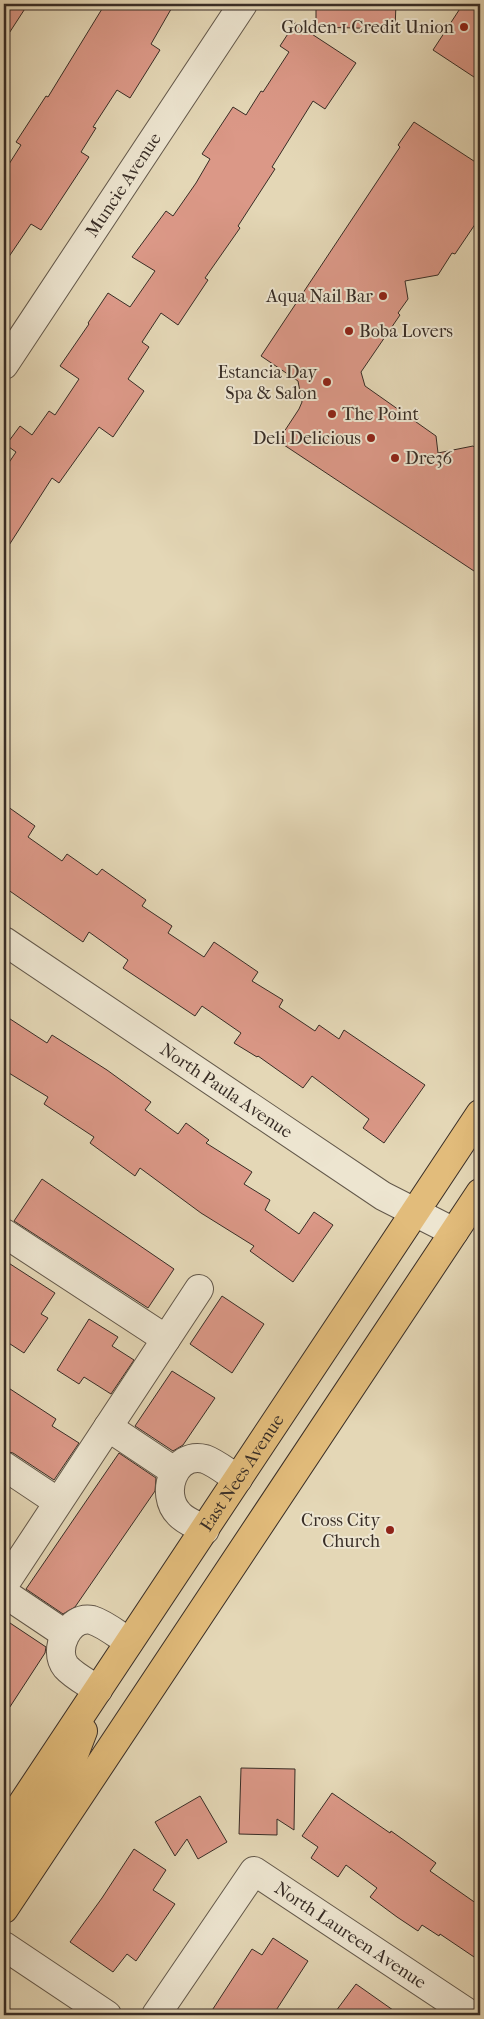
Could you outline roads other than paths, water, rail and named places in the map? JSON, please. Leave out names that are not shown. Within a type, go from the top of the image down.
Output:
[{"type":"main road","name":"East Nees Avenue","points":[[4,1831],[480,1114]]},
{"type":"main road","points":[[4,1909],[480,1193]]},
{"type":"main road","points":[[4,1868],[68,1773],[98,1690]]},
{"type":"street","name":"Muncie Avenue","points":[[4,365],[243,4]]},
{"type":"street","name":"North Paula Avenue","points":[[4,941],[383,1196],[454,1232]]},
{"type":"street","points":[[4,1233],[166,1339]]},
{"type":"street","points":[[4,1585],[199,1289]]},
{"type":"street","points":[[108,1427],[174,1471]]},
{"type":"street","points":[[205,1530],[179,1514],[170,1499],[170,1483],[174,1471],[180,1465],[191,1460],[204,1459],[238,1479]]},
{"type":"street","points":[[4,1466],[58,1502]]},
{"type":"street","points":[[4,1593],[66,1634]]},
{"type":"street","points":[[98,1690],[66,1666],[61,1657],[62,1644],[66,1634],[75,1624],[85,1620],[92,1620],[129,1642]]},
{"type":"street","name":"North Laureen Avenue","points":[[156,2015],[254,1871],[471,2015]]},
{"type":"street","points":[[4,1946],[107,2015]]},
{"type":"place","name":"Golden 1 Credit Union","points":[[464,27]]},
{"type":"place","name":"Aqua Nail Bar","points":[[383,296]]},
{"type":"place","name":"Boba Lovers","points":[[349,331]]},
{"type":"place","name":"Estancia Day Spa & Salon","points":[[327,382]]},
{"type":"place","name":"The Point","points":[[332,414]]},
{"type":"place","name":"Deli Delicious","points":[[371,438]]},
{"type":"place","name":"Dre36","points":[[395,458]]},
{"type":"place","name":"Cross City Church","points":[[390,1530]]}]
